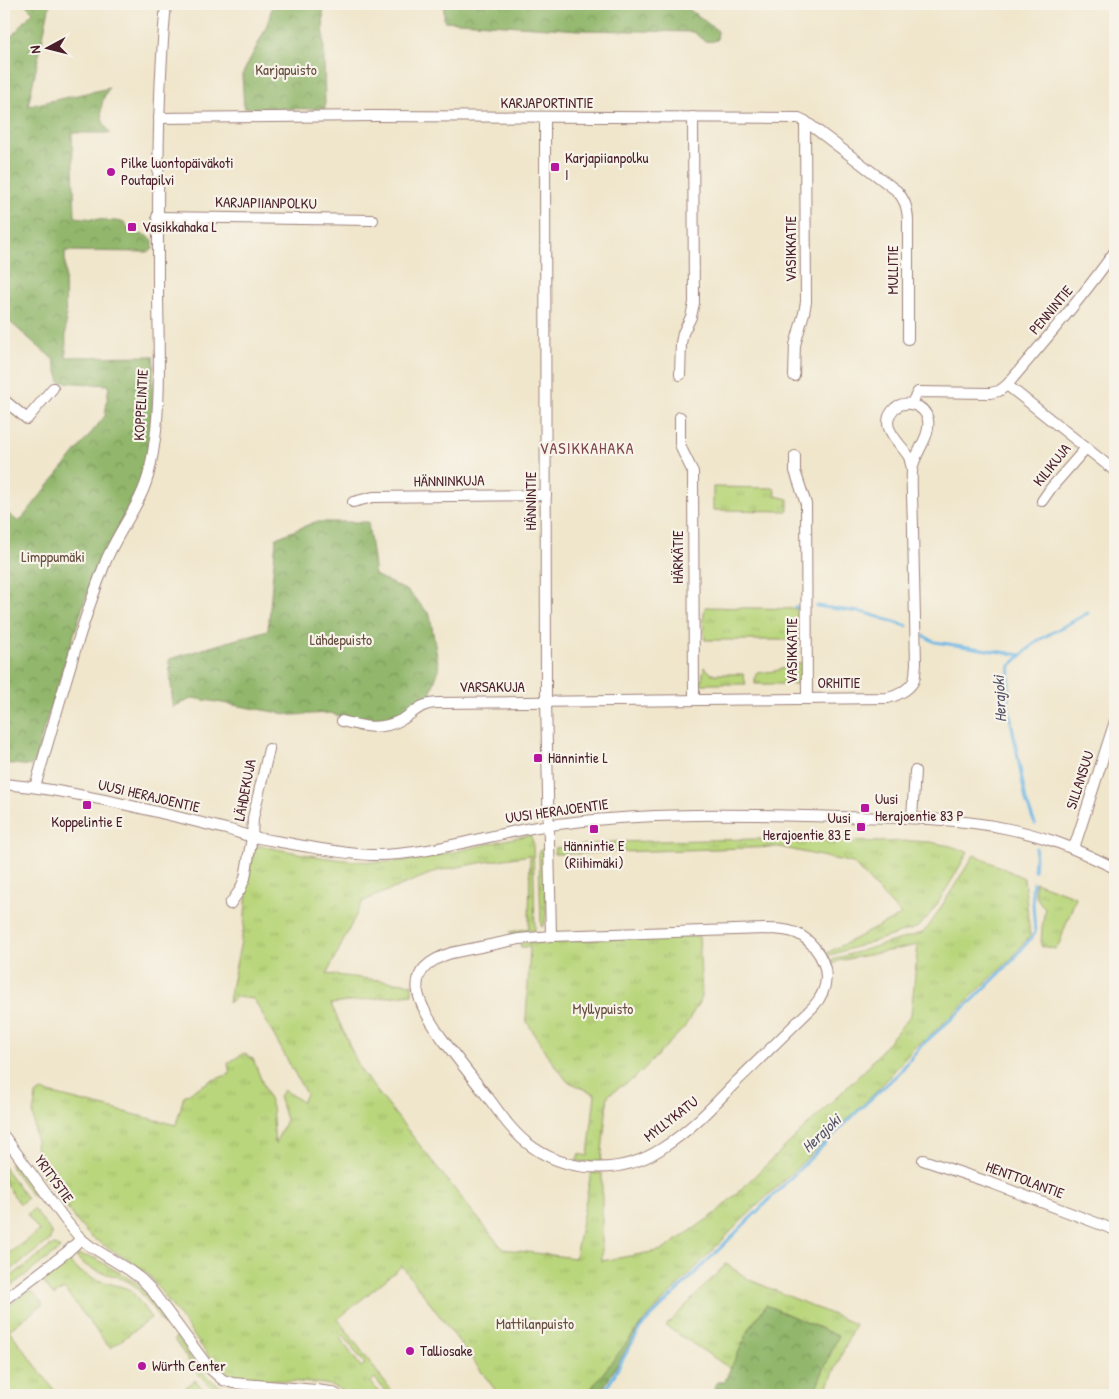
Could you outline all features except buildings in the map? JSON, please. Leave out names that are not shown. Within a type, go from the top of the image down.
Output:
[{"type":"street","name":"KOPPELINTIE","points":[[35,787],[65,680],[94,593],[106,560],[136,505],[150,470],[155,441],[158,390],[159,118],[166,4]]},
{"type":"street","name":"KARJAPORTINTIE","points":[[159,118],[373,116],[791,118],[805,121]]},
{"type":"street","name":"HÄNNINTIE","points":[[545,118],[548,825]]},
{"type":"street","points":[[680,375],[681,343],[694,303],[694,118]]},
{"type":"street","name":"MULLITIE","points":[[805,121],[897,191],[905,202],[908,209],[908,338]]},
{"type":"street","name":"VASIKKATIE","points":[[794,376],[795,345],[806,302],[805,121]]},
{"type":"street","name":"KARJAPIIANPOLKU","points":[[158,217],[373,220]]},
{"type":"street","name":"PENNINTIE","points":[[1006,385],[1066,316],[1115,250]]},
{"type":"street","points":[[911,404],[918,392],[990,393],[999,391],[1006,385],[1115,471]]},
{"type":"street","points":[[4,400],[27,419],[53,388]]},
{"type":"street","name":"ORHITIE","points":[[546,700],[888,698],[901,693],[912,683],[916,664],[912,468],[909,457],[890,432],[888,424],[893,410],[903,404],[918,406],[924,412],[928,422],[927,430],[912,468]]},
{"type":"street","name":"HÄRKÄTIE","points":[[680,417],[680,444],[693,472],[694,699]]},
{"type":"street","name":"KILIKUJA","points":[[1042,501],[1086,448]]},
{"type":"street","name":"VASIKKATIE","points":[[795,456],[795,471],[806,504],[807,699]]},
{"type":"street","name":"HÄNNINKUJA","points":[[353,502],[373,497],[546,495]]},
{"type":"street","name":"VARSAKUJA","points":[[342,721],[362,727],[380,727],[398,721],[427,703],[531,702],[546,700]]},
{"type":"street","name":"SILLANSUU","points":[[1072,848],[1076,842],[1115,721]]},
{"type":"street","name":"LÄHDEKUJA","points":[[230,904],[240,890],[245,878],[252,837],[253,818],[269,750]]},
{"type":"street","points":[[912,818],[915,771]]},
{"type":"street","name":"UUSI HERAJOENTIE","points":[[4,784],[35,787],[108,801],[252,837],[335,851],[372,855],[398,854],[444,847],[548,825],[627,817],[729,815],[912,818],[1006,828],[1054,841],[1115,868]]},
{"type":"street","points":[[548,825],[551,936]]},
{"type":"street","name":"MYLLYKATU","points":[[756,929],[784,930],[805,938],[818,953],[825,967],[825,984],[818,1001],[708,1111],[672,1142],[660,1150],[630,1164],[613,1167],[585,1167],[570,1164],[549,1156],[526,1142],[516,1133],[441,1037],[424,1011],[417,993],[418,981],[423,969],[440,956],[519,938],[551,936],[756,929]]},
{"type":"street","name":"YRITYSTIE","points":[[4,1136],[66,1221],[90,1246],[141,1278],[216,1375],[223,1380],[242,1384],[316,1390],[331,1392],[336,1395]]},
{"type":"street","name":"HENTTOLANTIE","points":[[923,1160],[994,1184],[1115,1230]]},
{"type":"street","points":[[4,1300],[68,1252],[82,1239]]},
{"type":"green space","name":"Limppumäki","points":[[25,4],[50,4],[28,106],[109,88],[103,100],[101,111],[103,122],[110,133],[72,133],[75,217],[124,222],[131,232],[147,236],[153,240],[153,249],[147,252],[65,251],[66,357],[153,356],[154,365],[148,454],[136,491],[85,600],[35,762],[31,766],[4,763],[4,511],[19,522],[105,416],[109,385],[60,382],[54,360],[4,317],[4,45],[33,12]]},
{"type":"green space","name":"Karjapuisto","points":[[273,4],[323,4],[325,109],[244,108],[242,75],[266,28]]},
{"type":"green space","points":[[444,4],[682,4],[718,31],[717,40],[704,41],[694,32],[579,30],[444,21]]},
{"type":"green space","points":[[713,487],[774,488],[776,496],[788,499],[788,511],[713,510]]},
{"type":"green space","name":"Lähdepuisto","points":[[315,522],[368,522],[375,575],[409,592],[430,615],[439,669],[427,703],[404,718],[362,727],[331,713],[292,715],[193,698],[173,707],[169,659],[268,630],[276,538]]},
{"type":"green space","points":[[705,607],[804,609],[804,640],[705,640],[703,621]]},
{"type":"green space","points":[[803,662],[803,684],[755,684],[757,673],[775,671]]},
{"type":"green space","points":[[704,667],[712,674],[743,674],[746,684],[700,684]]},
{"type":"green space","name":"Mattilanpuisto","points":[[530,835],[533,842],[535,930],[514,934],[510,932],[529,928],[530,855],[437,871],[363,901],[327,974],[412,984],[412,994],[331,1004],[361,1071],[503,1249],[575,1258],[591,1173],[602,1173],[602,1261],[663,1250],[715,1214],[865,1070],[911,1015],[918,945],[838,961],[833,964],[831,961],[922,933],[929,926],[974,855],[1024,878],[1030,935],[1012,958],[928,1038],[915,1047],[876,1092],[739,1223],[642,1323],[599,1395],[499,1395],[402,1266],[338,1319],[394,1395],[388,1395],[375,1378],[371,1382],[381,1395],[349,1395],[338,1388],[325,1384],[238,1377],[227,1374],[217,1367],[149,1275],[91,1237],[39,1171],[33,1114],[36,1095],[41,1091],[176,1125],[184,1096],[210,1081],[230,1074],[228,1063],[244,1053],[253,1059],[272,1107],[275,1144],[286,1120],[279,1096],[284,1090],[302,1102],[306,1094],[254,999],[236,997],[228,1003],[244,927],[248,878],[255,845],[337,859],[387,862],[441,855]],"holes":[[[343,1335],[365,1364],[361,1367],[340,1338]]]},
{"type":"green space","points":[[755,839],[930,842],[968,852],[937,905],[916,928],[830,955],[825,954],[901,915],[853,863],[779,847],[554,854],[555,848],[613,842]]},
{"type":"green space","points":[[544,849],[546,913],[545,923],[542,927],[539,851]]},
{"type":"green space","points":[[1035,882],[1076,897],[1059,944],[1055,949],[1041,946],[1045,908],[1036,896]]},
{"type":"green space","name":"Myllypuisto","points":[[699,936],[702,997],[684,1028],[636,1077],[608,1095],[601,1161],[576,1161],[579,1154],[588,1156],[595,1094],[567,1081],[546,1053],[526,1020],[530,947],[521,947],[520,943]]},
{"type":"green space","points":[[14,1162],[35,1191],[36,1194],[33,1197],[9,1164]]},
{"type":"green space","points":[[4,1167],[27,1198],[20,1204],[4,1182]]},
{"type":"green space","points":[[34,1209],[51,1232],[49,1241],[4,1275],[4,1261],[7,1259],[5,1256],[39,1231],[27,1214]]},
{"type":"green space","points":[[55,1245],[60,1249],[4,1291],[4,1282],[51,1246]]},
{"type":"green space","points":[[76,1256],[95,1258],[135,1282],[169,1325],[166,1328],[133,1285],[122,1279],[94,1270],[81,1262]]},
{"type":"green space","points":[[69,1261],[88,1276],[131,1290],[151,1318],[111,1348],[109,1347],[64,1289],[54,1296],[45,1285],[46,1278]]},
{"type":"green space","points":[[726,1264],[750,1280],[855,1324],[824,1395],[813,1395],[838,1336],[766,1305],[750,1328],[731,1369],[666,1326]]},
{"type":"green space","points":[[30,1291],[43,1304],[9,1330],[58,1395],[10,1395],[4,1387],[4,1309]]},
{"type":"green space","points":[[766,1305],[838,1336],[813,1395],[720,1395],[714,1391],[717,1382],[724,1382],[750,1328]]},
{"type":"green space","points":[[642,1323],[599,1395],[586,1395]]},
{"type":"green space","points":[[177,1337],[199,1368],[213,1381],[230,1390],[254,1392],[254,1395],[226,1393],[214,1388],[201,1377],[175,1341]]},
{"type":"green space","points":[[195,1380],[202,1388],[214,1395],[177,1395]]},
{"type":"green space","points":[[174,1390],[177,1395],[167,1395]]},
{"type":"waterway","points":[[817,606],[866,613],[907,626]]},
{"type":"waterway","name":"Herajoki","points":[[1035,824],[1026,801],[1008,704],[1010,666],[1037,641],[1088,613]]},
{"type":"waterway","points":[[924,636],[935,642],[1021,655]]},
{"type":"waterway","name":"Herajoki","points":[[1034,871],[1036,848]]},
{"type":"waterway","name":"Herajoki","points":[[603,1395],[643,1325],[857,1112],[899,1073],[921,1046],[974,999],[1013,960],[1035,933],[1033,883]]},
{"type":"place","name":"Karjapiianpolku I","points":[[555,167]]},
{"type":"place","name":"Pilke luontopäiväkoti Poutapilvi","points":[[111,172]]},
{"type":"place","name":"Vasikkahaka L","points":[[132,227]]},
{"type":"place","name":"Hännintie L","points":[[538,758]]},
{"type":"place","name":"Koppelintie E","points":[[87,805]]},
{"type":"place","name":"Uusi Herajoentie 83 P","points":[[865,808]]},
{"type":"place","name":"Uusi Herajoentie 83 E","points":[[861,827]]},
{"type":"place","name":"Hännintie E (Riihimäki)","points":[[594,829]]},
{"type":"place","name":"Talliosake","points":[[410,1351]]},
{"type":"place","name":"Würth Center","points":[[142,1366]]},
{"type":"district","name":"VASIKKAHAKA","points":[[587,448]]}]
